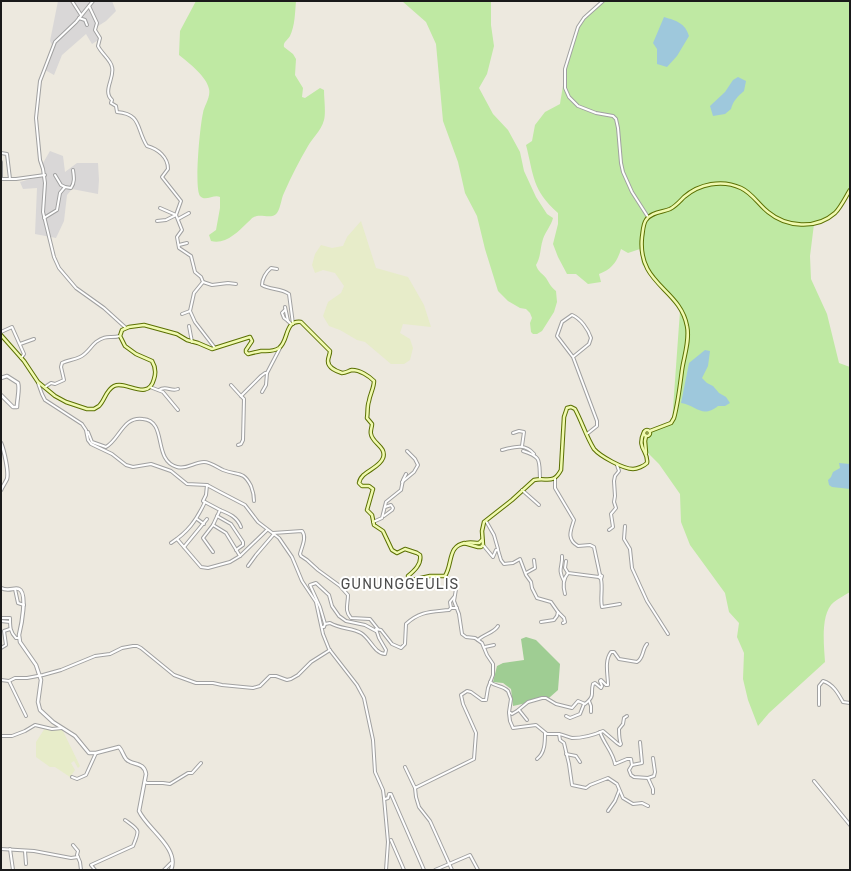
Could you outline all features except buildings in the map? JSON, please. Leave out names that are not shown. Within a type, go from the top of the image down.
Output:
[{"type":"main road","points":[[463,543],[478,547],[483,545],[482,527],[485,520],[512,500],[531,482],[540,479],[549,480],[555,478],[561,470],[564,417],[567,408],[571,407],[575,409],[581,425],[596,451],[617,464],[632,469],[645,465],[647,462],[645,443],[646,430],[650,431],[671,422],[674,418],[688,333],[685,318],[680,309],[649,272],[644,263],[642,241],[644,223],[648,217],[672,208],[691,191],[717,183],[731,185],[748,192],[762,207],[780,220],[800,224],[814,224],[823,221],[836,211],[850,190]]},
{"type":"main road","points":[[1,335],[21,358],[38,382],[64,401],[91,410],[99,406],[108,391],[115,386],[122,385],[141,390],[150,387],[155,377],[153,362],[149,358],[136,354],[123,344],[120,336],[122,330],[126,328],[144,325],[177,334],[192,342],[200,343],[211,349],[249,336],[252,340],[246,350],[248,354],[263,351],[271,352],[280,347],[283,344],[292,324],[299,322],[305,325],[330,351],[328,360],[329,365],[332,368],[343,374],[351,370],[358,371],[374,381],[374,386],[368,404],[369,409],[367,418],[372,424],[370,433],[371,436],[383,450],[384,457],[380,463],[362,476],[359,482],[362,486],[369,486],[373,489],[367,508],[372,516],[374,526],[380,529],[384,534],[393,552],[397,553],[405,549],[419,554],[421,558],[420,562],[415,570],[408,576],[409,580],[430,576],[445,576],[449,568],[452,552],[457,546],[463,543],[479,543],[482,540]]},
{"type":"street","points":[[72,1],[81,15]]},
{"type":"street","points":[[93,1],[54,44],[46,69],[40,81],[36,120],[40,156],[45,175],[43,212],[54,256],[59,268],[76,288],[105,309],[126,328]]},
{"type":"street","points":[[603,1],[584,18],[578,27],[566,69],[565,88],[569,97],[578,106],[591,112],[613,116],[616,119],[623,172],[632,192],[648,217]]},
{"type":"street","points":[[89,6],[97,23],[95,30],[100,38],[98,46],[112,67],[108,87],[109,96],[112,100],[111,103],[116,106],[117,112],[124,112],[135,118],[147,146],[158,150],[166,160],[168,169],[162,177],[181,201],[176,215],[166,220],[158,221]]},
{"type":"street","points":[[79,18],[85,20],[87,25]]},
{"type":"street","points":[[1,153],[6,153],[8,155],[10,179]]},
{"type":"street","points":[[1,163],[1,179],[45,175]]},
{"type":"street","points":[[55,175],[61,185],[71,188],[74,183],[73,170]]},
{"type":"street","points":[[44,218],[57,210],[60,193],[65,187]]},
{"type":"street","points":[[160,208],[176,215],[182,230],[177,237],[178,245],[180,249],[191,256],[195,272],[201,277],[203,282],[212,285],[228,283],[236,284]]},
{"type":"street","points":[[178,219],[190,213]]},
{"type":"street","points":[[178,245],[187,243]]},
{"type":"street","points":[[277,269],[271,268],[268,270],[262,285],[284,291],[289,294],[292,324]]},
{"type":"street","points":[[203,282],[194,293],[190,311],[191,317],[215,348]]},
{"type":"street","points":[[283,315],[282,312],[285,309],[288,321]]},
{"type":"street","points":[[182,314],[190,311]]},
{"type":"street","points":[[283,315],[292,324]]},
{"type":"street","points":[[283,315],[287,316]]},
{"type":"street","points":[[573,358],[588,345],[591,338],[578,318],[572,315],[562,322],[557,336],[573,358],[598,423],[597,426],[587,434]]},
{"type":"street","points":[[189,326],[192,342]]},
{"type":"street","points":[[1,332],[12,327],[24,354],[21,358]]},
{"type":"street","points":[[45,387],[51,383],[55,384],[64,380],[61,367],[62,363],[83,355],[93,347],[94,343],[102,339],[109,336],[120,336]]},
{"type":"street","points":[[20,344],[34,339]]},
{"type":"street","points":[[262,392],[266,385],[267,374],[280,347]]},
{"type":"street","points":[[241,396],[261,376],[265,373],[267,374]]},
{"type":"street","points":[[1,378],[7,376],[18,383],[19,389],[16,398],[17,407],[13,407],[1,395]]},
{"type":"street","points":[[38,382],[45,400],[75,419],[86,430],[92,442],[105,447],[114,440],[124,426],[129,422],[139,418],[148,420],[157,431],[163,455],[169,464],[182,468],[206,462],[226,471],[242,475],[246,478],[254,493],[254,501]]},
{"type":"street","points":[[231,385],[244,399],[243,440],[242,444],[238,445]]},
{"type":"street","points":[[150,387],[164,392],[178,410]]},
{"type":"street","points":[[159,390],[162,388],[174,390],[178,389]]},
{"type":"street","points":[[86,430],[90,444],[112,454],[127,466],[133,467],[151,464],[171,471],[187,484],[207,485],[246,505],[256,520],[279,538],[292,557],[304,584],[315,600],[322,628],[330,650],[357,685],[364,698],[373,740],[375,772],[383,790],[388,842],[386,870]]},
{"type":"street","points":[[513,433],[524,431],[522,446]]},
{"type":"street","points":[[1,443],[7,473],[6,480],[1,490]]},
{"type":"street","points":[[502,450],[522,446],[531,450],[539,464],[540,479]]},
{"type":"street","points":[[402,482],[414,472],[418,465],[417,461],[407,451]]},
{"type":"street","points":[[523,451],[535,455]]},
{"type":"street","points":[[609,530],[613,527],[611,515],[616,508],[614,502],[614,481],[615,476],[619,471],[617,464]]},
{"type":"street","points":[[383,516],[386,501],[401,490],[402,482],[406,474]]},
{"type":"street","points":[[555,478],[555,488],[574,520],[570,530],[570,537],[573,543],[578,546],[590,545],[594,547],[602,590],[600,599],[602,607],[620,604]]},
{"type":"street","points":[[170,543],[177,539],[196,519],[205,502],[203,501],[206,495],[207,485]]},
{"type":"street","points":[[522,490],[538,505]]},
{"type":"street","points":[[205,502],[235,517],[239,521],[241,527]]},
{"type":"street","points":[[373,522],[381,519],[393,508],[391,506],[384,507]]},
{"type":"street","points":[[213,552],[203,538],[213,525],[220,510]]},
{"type":"street","points":[[217,516],[231,524],[243,542],[243,545],[236,550]]},
{"type":"street","points":[[196,519],[204,524]]},
{"type":"street","points":[[184,546],[207,519]]},
{"type":"street","points":[[485,520],[494,535],[501,560],[504,564],[513,563],[520,558],[537,598],[551,602],[564,618],[565,622],[563,623]]},
{"type":"street","points":[[213,525],[226,532],[240,556]]},
{"type":"street","points":[[624,526],[624,539],[630,549],[632,568],[646,600],[668,634]]},
{"type":"street","points":[[177,539],[203,568],[211,568],[228,563],[240,556],[267,530]]},
{"type":"street","points":[[248,566],[273,534],[302,531],[305,537],[300,554],[301,556],[340,586],[348,595],[346,609],[351,618],[370,619],[392,644],[401,648],[405,644],[406,624],[409,621],[427,612],[457,608]]},
{"type":"street","points":[[483,545],[493,557],[496,550],[498,550]]},
{"type":"street","points":[[562,556],[560,570],[564,581],[565,594]]},
{"type":"street","points":[[526,573],[535,568],[534,560]]},
{"type":"street","points":[[566,561],[565,568],[568,573]]},
{"type":"street","points":[[568,573],[600,577]]},
{"type":"street","points":[[564,581],[568,573]]},
{"type":"street","points":[[445,576],[455,587],[456,592],[450,602],[451,608]]},
{"type":"street","points":[[322,628],[325,624],[330,623],[337,627],[360,632],[379,652],[385,654],[386,650],[376,631],[364,625],[346,622],[339,616],[332,606],[329,595],[316,583],[312,584],[310,586],[318,602],[325,624]]},
{"type":"street","points":[[1,588],[22,591],[24,605],[19,638],[21,644],[25,647],[36,665],[40,676],[42,683],[38,699],[41,712],[75,736],[89,753],[96,753],[119,747],[127,760],[139,764],[144,768],[146,774],[139,811],[146,822],[161,838],[170,851],[173,861],[171,870]]},
{"type":"street","points":[[15,589],[18,602],[24,605]]},
{"type":"street","points":[[415,788],[474,759],[476,732],[461,695],[467,691],[471,692],[482,700],[486,700],[493,675],[494,669],[492,662],[484,647],[478,640],[462,635],[454,597]]},
{"type":"street","points":[[541,622],[554,620],[558,612]]},
{"type":"street","points":[[1,618],[10,618],[10,629],[16,638],[19,638]]},
{"type":"street","points":[[1,621],[10,622]]},
{"type":"street","points":[[478,640],[496,630],[498,626]]},
{"type":"street","points":[[1,648],[6,645],[4,631],[10,629]]},
{"type":"street","points":[[566,716],[570,718],[580,714],[584,704],[593,695],[592,684],[595,683],[601,688],[602,686],[600,681],[602,680],[606,685],[608,685],[606,672],[610,653],[613,651],[619,659],[637,662],[641,658],[644,646],[647,644]]},
{"type":"street","points":[[484,647],[494,645]]},
{"type":"street","points":[[1,680],[9,681],[16,678],[40,676],[61,670],[95,656],[110,654],[122,648],[136,646],[141,648],[174,675],[185,680],[198,684],[213,683],[253,688],[260,686],[267,678],[272,676],[287,680],[294,678],[311,662],[330,650]]},
{"type":"street","points":[[9,681],[26,716]]},
{"type":"street","points":[[818,705],[819,686],[823,681],[831,685],[843,702],[850,703]]},
{"type":"street","points":[[490,682],[495,686],[503,687],[508,691],[511,699],[509,712],[510,721],[513,728],[536,726],[545,734],[546,742],[542,755],[537,759]]},
{"type":"street","points":[[509,712],[512,714],[528,702],[544,698],[556,704],[571,708],[574,707],[578,701],[584,704]]},
{"type":"street","points":[[589,700],[592,706],[591,712]]},
{"type":"street","points":[[519,710],[527,720]]},
{"type":"street","points":[[545,734],[559,734],[572,738],[593,735],[604,731],[617,744],[620,744],[619,729],[623,724],[624,718],[627,716]]},
{"type":"street","points":[[1,736],[12,736],[25,731],[35,724],[52,729],[63,728]]},
{"type":"street","points":[[600,732],[602,738],[610,748],[615,764],[628,759],[632,760],[632,765],[629,770],[632,777],[648,778],[654,776],[655,772],[653,758]]},
{"type":"street","points":[[559,734],[560,740],[564,743],[571,784],[586,788],[607,778],[618,784],[622,796],[625,799],[633,804],[642,803],[648,806]]},
{"type":"street","points":[[632,765],[642,763],[640,742]]},
{"type":"street","points":[[72,777],[77,779],[86,775],[96,753]]},
{"type":"street","points":[[566,754],[576,756],[580,762]]},
{"type":"street","points":[[145,782],[163,782],[170,784],[188,773],[192,773],[201,763]]},
{"type":"street","points":[[405,767],[415,788],[419,807],[430,821],[452,870]]},
{"type":"street","points":[[648,778],[653,789],[653,793]]},
{"type":"street","points":[[814,781],[850,825]]},
{"type":"street","points":[[608,811],[620,790]]},
{"type":"street","points":[[384,798],[386,799],[389,794],[391,794],[424,870]]},
{"type":"street","points":[[95,870],[91,865],[133,846],[138,834],[137,830],[125,820]]},
{"type":"street","points":[[391,840],[404,870]]},
{"type":"street","points":[[73,845],[78,851],[81,870]]},
{"type":"street","points":[[1,849],[39,852],[71,858],[78,857]]},
{"type":"street","points":[[10,849],[13,870]]},
{"type":"street","points":[[25,851],[26,864]]},
{"type":"street","points":[[435,870],[471,855],[478,870]]},
{"type":"street","points":[[164,870],[173,861]]},
{"type":"shaded area","points":[[58,1],[112,1],[116,11],[106,21],[95,28],[100,39],[92,44],[86,34],[62,55],[54,75],[45,70],[52,45],[50,41]]},
{"type":"shaded area","points":[[50,151],[63,156],[65,172],[77,163],[98,163],[98,194],[72,189],[67,195],[64,221],[56,238],[35,234],[37,188],[23,189],[20,182],[41,176],[43,163]]},
{"type":"green space","points":[[196,1],[296,1],[293,28],[284,47],[293,54],[296,59],[295,75],[303,88],[302,97],[305,98],[320,88],[324,90],[325,113],[323,124],[295,169],[283,195],[277,213],[272,216],[253,217],[231,237],[216,242],[211,241],[209,235],[216,230],[220,208],[220,197],[215,196],[202,198],[198,191],[200,130],[209,95],[209,89],[208,84],[201,75],[179,55],[180,31]]},
{"type":"green space","points":[[402,1],[491,1],[491,25],[494,46],[487,74],[479,88],[493,114],[508,130],[520,152],[524,171],[536,197],[547,214],[553,218],[544,236],[539,259],[536,265],[539,271],[556,291],[557,302],[554,312],[542,331],[537,334],[533,334],[531,332],[530,323],[532,318],[530,313],[526,309],[520,308],[508,301],[498,291],[477,216],[465,193],[458,162],[443,121],[436,44],[426,22]]},
{"type":"green space","points":[[603,1],[850,1],[850,190],[832,214],[814,224],[810,256],[811,279],[827,314],[839,363],[850,367],[850,592],[834,602],[827,614],[824,630],[825,662],[769,713],[758,726],[748,700],[743,679],[744,653],[737,637],[739,623],[729,612],[725,593],[690,545],[681,522],[680,494],[659,464],[644,449],[643,441],[651,431],[672,422],[680,311],[642,264],[640,249],[628,253],[621,249],[618,258],[613,264],[607,270],[599,274],[601,282],[588,284],[576,274],[567,274],[553,244],[558,224],[558,213],[543,197],[535,182],[526,145],[532,141],[535,125],[545,112],[560,104],[571,46],[579,25],[584,18]]},
{"type":"green space","points":[[361,221],[376,268],[408,277],[424,305],[431,327],[403,324],[400,333],[410,339],[413,348],[410,360],[404,364],[391,364],[365,342],[357,340],[340,330],[329,326],[323,316],[328,302],[341,293],[344,286],[335,273],[323,270],[315,273],[312,265],[315,254],[321,245],[332,248],[343,246],[347,237]]},
{"type":"green space","points":[[526,637],[536,640],[560,664],[558,690],[549,698],[513,706],[511,689],[503,683],[493,682],[497,666],[503,663],[524,660],[521,639]]},
{"type":"green space","points":[[45,728],[53,730],[62,729],[80,766],[78,768],[74,761],[71,763],[75,770],[70,777],[55,767],[50,767],[36,757],[36,742]]},
{"type":"water","points":[[664,17],[683,25],[689,36],[677,56],[667,67],[657,64],[657,49],[653,43]]},
{"type":"water","points":[[738,77],[746,81],[744,91],[736,99],[731,109],[725,114],[713,116],[710,106],[725,92],[733,80]]},
{"type":"water","points":[[705,350],[710,351],[708,366],[702,378],[713,386],[719,393],[726,397],[730,403],[725,406],[718,406],[708,411],[699,410],[681,403],[689,363]]},
{"type":"water","points":[[839,463],[850,464],[850,489],[832,487],[829,485],[828,480],[833,472],[840,468]]},
{"type":"district","name":"GUNUNGGEULIS","points":[[400,584]]}]
